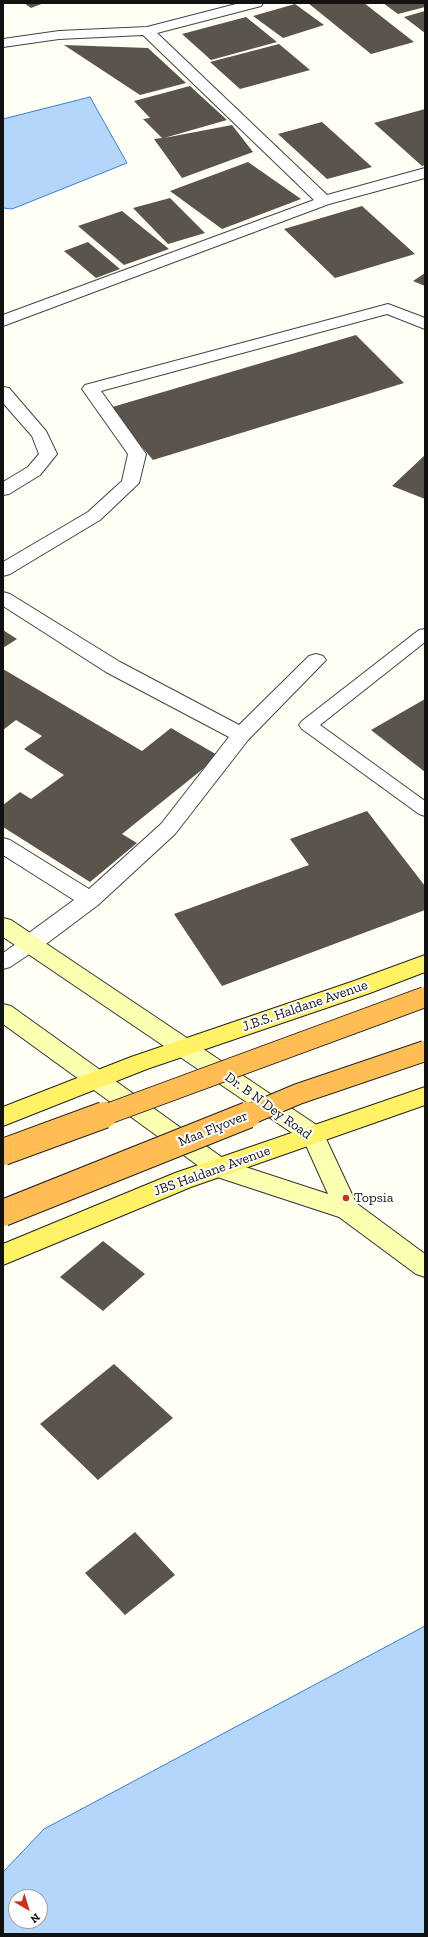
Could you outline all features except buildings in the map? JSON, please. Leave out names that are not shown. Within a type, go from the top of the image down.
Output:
[{"type":"highway","points":[[3,1152],[425,998]]},
{"type":"highway","name":"Maa Flyover","points":[[3,1214],[47,1194],[200,1135],[298,1094],[425,1051]]},
{"type":"main road","name":"Dr. B N Dey Road","points":[[3,926],[313,1135],[347,1210]]},
{"type":"main road","name":"J.B.S. Haldane Avenue","points":[[184,1047],[362,987],[425,963]]},
{"type":"main road","points":[[3,1012],[219,1168],[347,1210],[425,1268]]},
{"type":"main road","points":[[3,1117],[184,1047]]},
{"type":"main road","name":"JBS Haldane Avenue","points":[[3,1255],[182,1180],[425,1096]]},
{"type":"street","points":[[3,43],[59,35],[147,31],[256,3]]},
{"type":"street","points":[[147,31],[324,201]]},
{"type":"street","points":[[3,322],[324,201],[425,173]]},
{"type":"street","points":[[3,570],[94,516],[130,483],[137,454],[90,389],[388,309],[425,324]]},
{"type":"street","points":[[3,392],[40,434],[48,454],[34,471],[3,490]]},
{"type":"street","points":[[3,598],[113,667],[241,735]]},
{"type":"street","points":[[30,944],[90,900],[168,829],[241,735],[316,660]]},
{"type":"street","points":[[3,845],[90,900]]},
{"type":"lane","points":[[425,634],[308,725],[425,810]]},
{"type":"lane","points":[[3,962],[30,944]]},
{"type":"water","points":[[90,97],[127,163],[12,209],[3,208],[3,119]]},
{"type":"water","points":[[425,1626],[425,1934],[3,1934],[3,1872],[44,1829]]},
{"type":"place","name":"Topsia","points":[[346,1198]]}]
